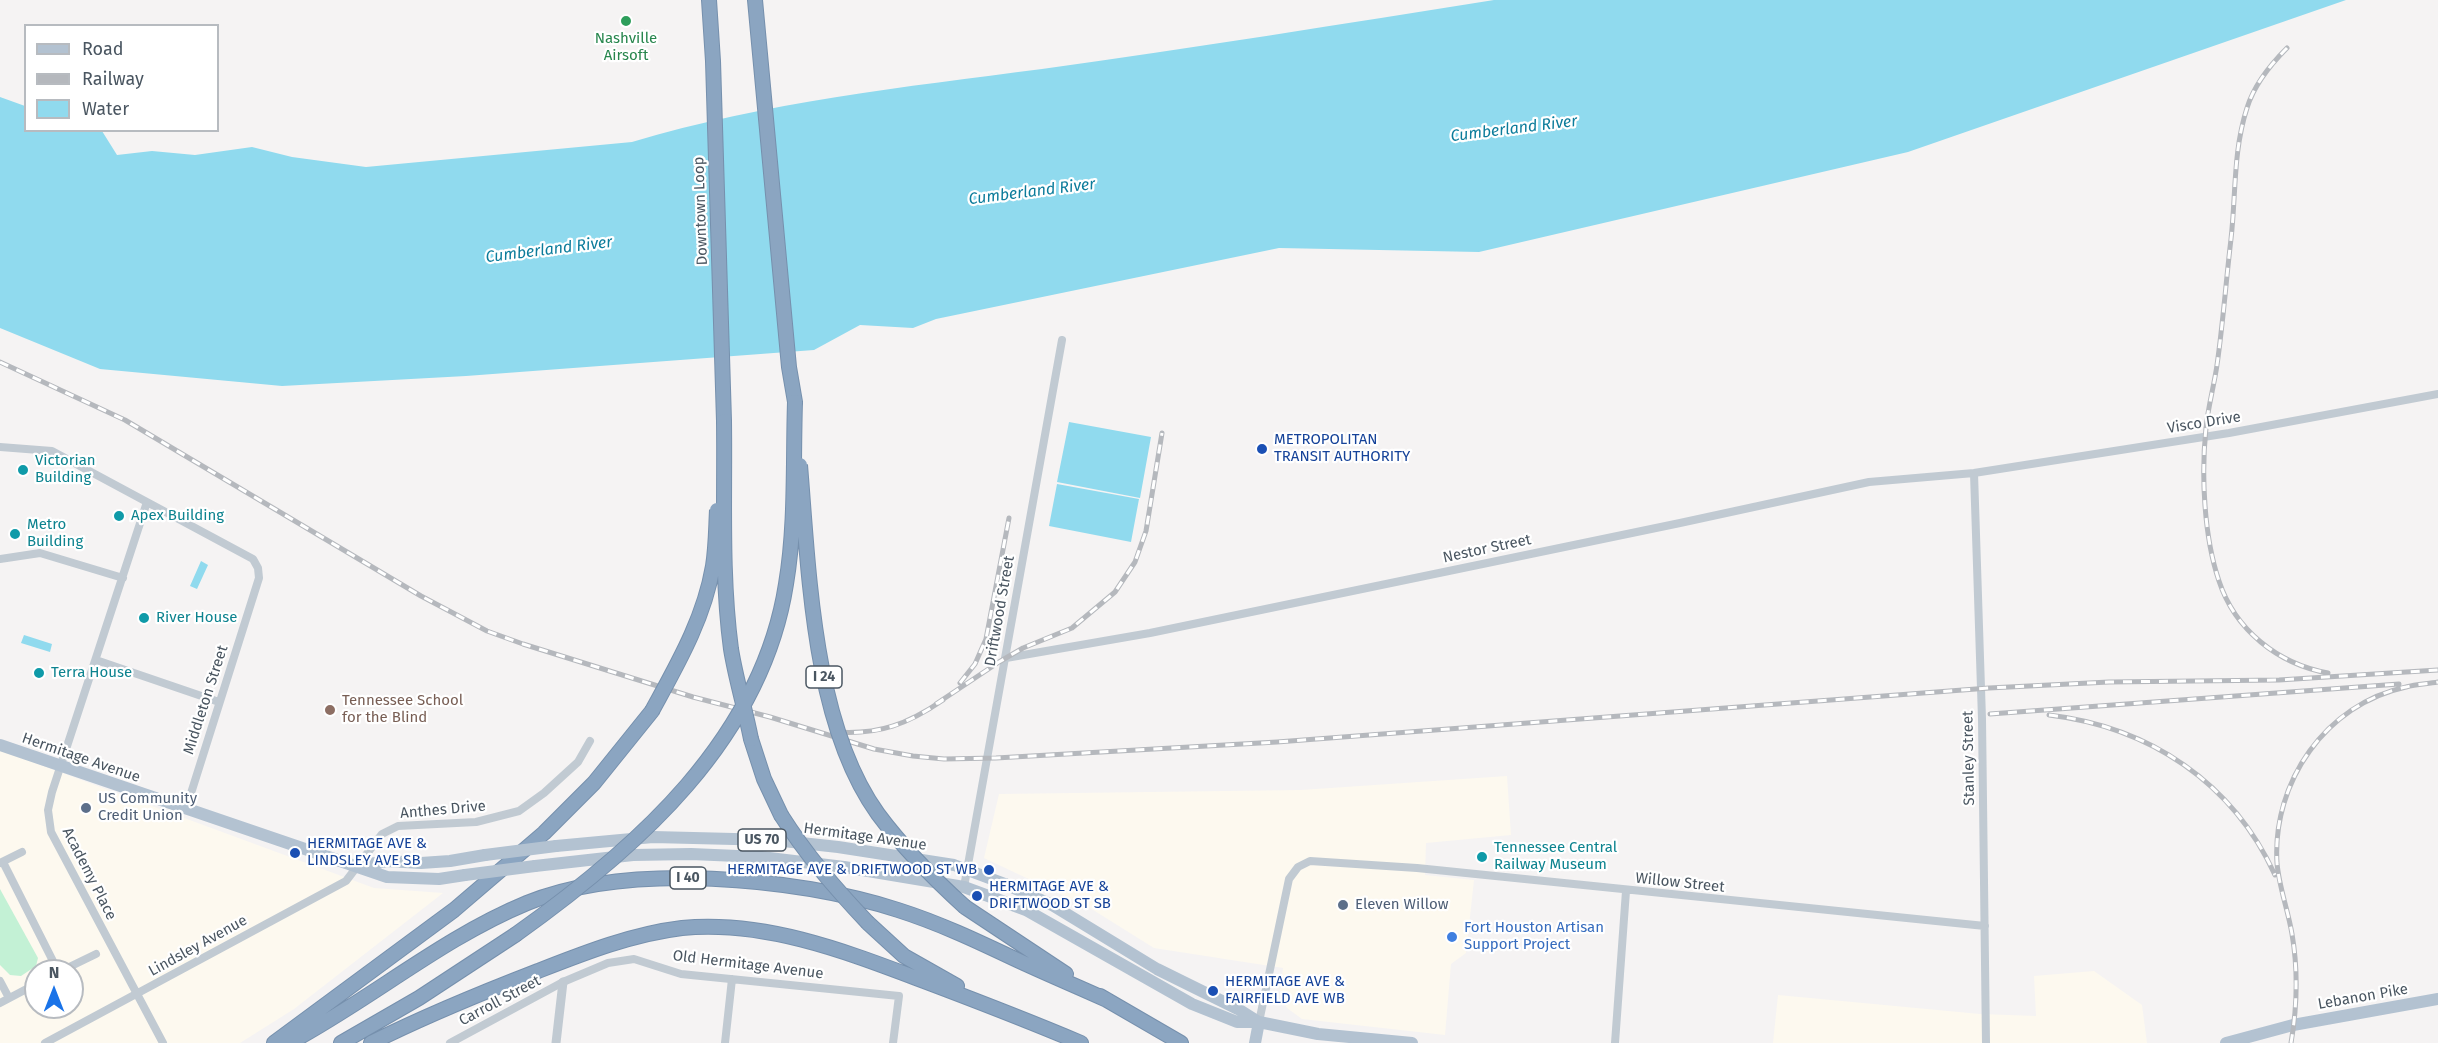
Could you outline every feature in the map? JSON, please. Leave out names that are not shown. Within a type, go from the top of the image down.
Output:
[{"type":"highway","name":"Downtown Loop","points":[[709,0],[713,61],[724,422]]},
{"type":"highway","name":"I 24","points":[[754,0],[789,367],[795,402],[811,590],[821,666],[835,718],[853,770],[877,813],[923,869],[966,907],[1019,945],[1180,1043]]},
{"type":"highway","points":[[341,1043],[419,998],[515,935],[588,879],[678,798],[698,774],[745,707],[772,643],[786,586],[791,551],[795,402]]},
{"type":"highway","points":[[274,1043],[454,910],[544,833],[594,783],[652,711],[689,643],[703,606],[713,566],[724,422]]},
{"type":"highway","points":[[724,422],[726,568],[731,647],[737,687],[751,738],[764,779],[781,815],[804,851],[832,886],[904,956],[1012,1014]]},
{"type":"highway","name":"I 40","points":[[289,1043],[465,934],[528,903],[610,883],[652,879],[743,881],[816,891],[897,910],[961,934],[1107,1000]]},
{"type":"highway","points":[[371,1043],[491,989],[590,951],[642,935],[682,928],[733,928],[784,934],[862,957],[1081,1043]]},
{"type":"main road","name":"Hermitage Avenue","points":[[0,745],[387,877],[439,879],[633,855],[750,857],[844,867],[963,887],[1026,910],[1192,1004],[1237,1022],[1259,1022],[1318,1034],[1412,1043]]},
{"type":"main road","name":"Hermitage Avenue","points":[[358,866],[387,861],[421,863],[450,861],[556,846],[653,837],[774,840],[892,854],[966,869],[1052,905],[1157,969],[1238,1009],[1259,1022]]},
{"type":"main road","name":"Lebanon Pike","points":[[2226,1043],[2294,1025],[2438,999]]},
{"type":"main road","points":[[1255,1043],[1259,1022]]},
{"type":"street","name":"Driftwood Street","points":[[963,887],[980,804],[987,748],[1006,658],[1062,340]]},
{"type":"street","name":"Visco Drive","points":[[1974,473],[2229,433],[2438,394]]},
{"type":"street","name":"Middleton Street","points":[[0,447],[52,451],[253,559],[258,568],[259,578],[186,809]]},
{"type":"street","name":"Nestor Street","points":[[1006,658],[1161,631],[1869,482],[1974,473]]},
{"type":"street","name":"Stanley Street","points":[[1974,473],[1982,718],[1986,1043]]},
{"type":"street","name":"Academy Place","points":[[147,502],[48,810],[51,832],[164,1043]]},
{"type":"street","points":[[0,559],[39,553],[123,578]]},
{"type":"street","points":[[96,660],[219,702]]},
{"type":"street","name":"Anthes Drive","points":[[358,866],[382,834],[398,826],[476,822],[519,811],[544,793],[578,762],[590,741]]},
{"type":"street","points":[[22,852],[1,862],[54,959]]},
{"type":"street","name":"Willow Street","points":[[1259,1022],[1289,879],[1301,865],[1317,861],[1417,868],[1985,926]]},
{"type":"street","name":"Lindsley Avenue","points":[[45,1043],[346,881],[358,866]]},
{"type":"street","points":[[1615,1043],[1626,891]]},
{"type":"street","points":[[84,960],[96,954]]},
{"type":"street","name":"Old Hermitage Avenue","points":[[563,982],[608,963],[634,959],[681,974],[899,996],[893,1043]]},
{"type":"street","points":[[725,1043],[732,979]]},
{"type":"street","points":[[0,981],[9,998]]},
{"type":"street","points":[[556,1043],[563,982]]},
{"type":"street","name":"Carroll Street","points":[[450,1043],[563,982]]},
{"type":"street","points":[[0,1003],[24,990]]},
{"type":"shaded area","points":[[0,750],[374,888],[443,893],[294,1009],[240,1043],[0,1043]]},
{"type":"shaded area","points":[[1507,776],[1511,835],[1426,843],[1425,875],[1474,880],[1466,953],[1451,964],[1445,1035],[1302,1019],[1287,1008],[1281,999],[1283,968],[1154,948],[1090,908],[984,858],[999,794],[1301,790]]},
{"type":"shaded area","points":[[2094,971],[2142,1005],[2147,1043],[1773,1043],[1778,995],[1980,1014],[2036,1016],[2034,976]]},
{"type":"green space","points":[[0,889],[38,958],[24,959],[24,974],[21,976],[10,975],[0,965]]},
{"type":"water","name":"Cumberland River","points":[[1494,0],[2346,0],[1908,152],[1479,252],[1279,248],[936,319],[913,328],[860,325],[814,350],[466,376],[282,386],[100,369],[0,328],[0,97],[24,106],[24,132],[103,132],[117,155],[152,151],[195,155],[252,147],[292,157],[366,167],[632,142],[733,116],[836,97],[1268,36]]},
{"type":"water","points":[[1069,422],[1151,437],[1140,498],[1057,482]]},
{"type":"water","points":[[1057,484],[1139,499],[1131,542],[1049,526]]},
{"type":"water","points":[[201,561],[208,565],[197,589],[190,586]]},
{"type":"water","points":[[24,635],[52,644],[50,652],[21,643]]},
{"type":"railway","points":[[2287,48],[2258,83],[2247,108],[2239,140],[2221,334],[2206,428],[2205,506],[2214,564],[2226,599],[2236,615],[2247,629],[2276,653],[2292,662],[2328,673]]},
{"type":"railway","points":[[0,362],[125,420],[421,596],[487,631],[693,697],[770,717],[874,749],[913,756],[944,759],[996,758],[1277,742],[1989,688],[2109,682],[2279,680],[2438,670]]},
{"type":"railway","points":[[936,704],[1023,648],[1072,628],[1115,592],[1135,562],[1146,531],[1162,433]]},
{"type":"railway","points":[[960,683],[975,664],[986,639],[1009,518]]},
{"type":"railway","points":[[2291,1043],[2296,1002],[2295,961],[2292,934],[2277,863],[2278,833],[2284,804],[2295,776],[2310,751],[2329,729],[2351,710],[2377,696],[2410,686],[2438,682]]},
{"type":"railway","points":[[1990,714],[2399,684]]},
{"type":"railway","points":[[836,732],[880,730],[918,716],[943,700]]},
{"type":"railway","points":[[2049,715],[2121,732],[2154,747],[2184,765],[2212,787],[2236,813],[2257,842],[2275,875]]},
{"type":"place","name":"Nashville Airsoft","points":[[626,21]]},
{"type":"place","name":"METROPOLITAN TRANSIT AUTHORITY","points":[[1262,449]]},
{"type":"place","name":"Victorian Building","points":[[23,470]]},
{"type":"place","name":"Apex Building","points":[[119,516]]},
{"type":"place","name":"Metro Building","points":[[15,534]]},
{"type":"place","name":"River House","points":[[144,618]]},
{"type":"place","name":"Terra House","points":[[39,673]]},
{"type":"place","name":"Tennessee School for the Blind","points":[[330,710]]},
{"type":"place","name":"US Community Credit Union","points":[[86,808]]},
{"type":"place","name":"HERMITAGE AVE & LINDSLEY AVE SB","points":[[295,853]]},
{"type":"place","name":"Tennessee Central Railway Museum","points":[[1482,857]]},
{"type":"place","name":"HERMITAGE AVE & DRIFTWOOD ST WB","points":[[989,870]]},
{"type":"place","name":"HERMITAGE AVE & DRIFTWOOD ST SB","points":[[977,896]]},
{"type":"place","name":"Eleven Willow","points":[[1343,905]]},
{"type":"place","name":"Fort Houston Artisan Support Project","points":[[1452,937]]},
{"type":"place","name":"HERMITAGE AVE & FAIRFIELD AVE WB","points":[[1213,991]]}]
